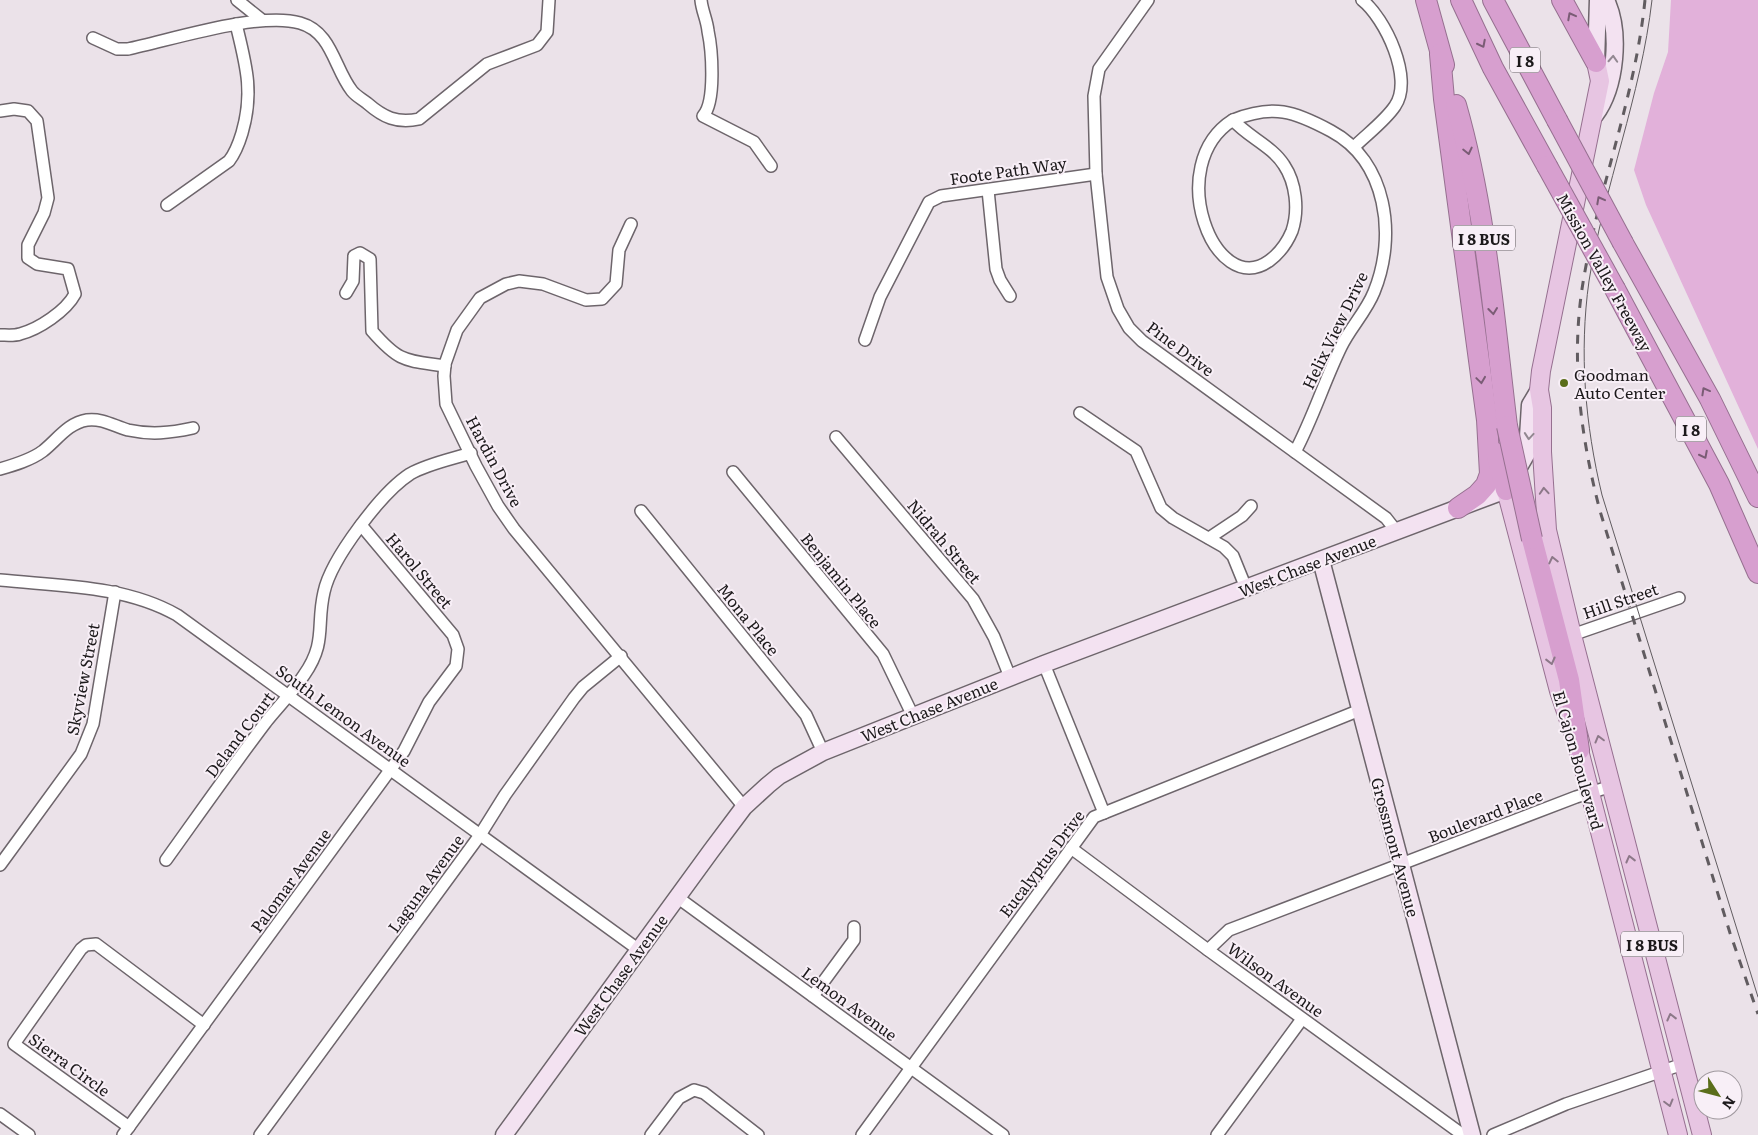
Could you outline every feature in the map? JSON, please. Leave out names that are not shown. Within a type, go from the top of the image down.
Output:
[{"type":"highway","name":"I 8 BUS","points":[[1426,0],[1464,135],[1481,216],[1507,426],[1540,534],[1569,680],[1579,750]]},
{"type":"highway","name":"Mission Valley Freeway","points":[[1461,0],[1494,68],[1719,484],[1758,573]]},
{"type":"highway","name":"Mission Valley Freeway","points":[[1494,0],[1623,242],[1710,399],[1758,497]]},
{"type":"highway","name":"I 8 BUS","points":[[1562,0],[1596,62]]},
{"type":"highway","points":[[1440,54],[1444,99],[1487,420],[1490,474],[1486,485],[1477,495],[1458,508]]},
{"type":"highway","points":[[1487,420],[1506,490]]},
{"type":"main road","name":"El Cajon Boulevard","points":[[1598,0],[1596,62],[1600,81],[1546,344],[1539,390],[1542,408],[1540,534],[1572,634],[1702,1135]]},
{"type":"main road","name":"El Cajon Boulevard","points":[[1592,119],[1602,106],[1611,85],[1614,46],[1612,25],[1606,0]]},
{"type":"main road","name":"El Cajon Boulevard","points":[[1539,390],[1530,405],[1527,453],[1506,490],[1559,691],[1579,750],[1678,1135]]},
{"type":"main road","points":[[1506,490],[1524,481],[1542,452]]},
{"type":"main road","points":[[1506,490],[1527,497],[1540,534]]},
{"type":"main road","name":"West Chase Avenue","points":[[504,1135],[744,808],[779,776],[822,752],[1010,677],[1506,490]]},
{"type":"main road","name":"Grossmont Avenue","points":[[1322,560],[1472,1135]]},
{"type":"street","points":[[237,0],[262,20]]},
{"type":"street","points":[[93,38],[117,49],[128,49],[236,24],[262,20],[300,23],[314,29],[327,43],[352,91],[384,116],[397,120],[411,121],[419,119],[487,64],[537,45],[546,32],[549,0]]},
{"type":"street","points":[[701,0],[708,30],[711,98],[707,111],[703,116],[754,142],[772,166]]},
{"type":"street","name":"Pine Drive","points":[[1148,0],[1099,69],[1094,96],[1096,174],[1107,277],[1118,309],[1129,328],[1142,341],[1386,518],[1397,532]]},
{"type":"street","points":[[1354,147],[1395,107],[1402,86],[1401,72],[1383,25],[1372,8],[1362,0]]},
{"type":"street","points":[[167,205],[229,161],[236,153],[248,111],[249,92],[247,70],[236,24]]},
{"type":"street","points":[[0,111],[14,109],[28,111],[38,121],[48,198],[44,213],[28,245],[28,258],[37,264],[68,269],[75,294],[71,302],[38,326],[19,334],[0,335]]},
{"type":"street","name":"Helix View Drive","points":[[1233,120],[1243,132],[1283,162],[1294,189],[1294,221],[1286,242],[1271,260],[1255,268],[1239,266],[1227,258],[1210,237],[1200,213],[1198,182],[1205,153],[1214,136],[1222,127],[1233,120],[1257,111],[1280,112],[1308,119],[1342,137],[1354,147],[1366,162],[1380,194],[1385,223],[1382,266],[1370,302],[1342,345],[1307,431],[1295,452]]},
{"type":"street","name":"Foote Path Way","points":[[866,340],[880,297],[930,202],[941,196],[1096,174]]},
{"type":"street","points":[[988,190],[996,269],[1000,280],[1010,296]]},
{"type":"street","name":"Hardin Drive","points":[[631,224],[620,250],[616,284],[602,299],[586,300],[543,284],[519,282],[499,287],[480,298],[458,330],[445,366],[446,404],[495,500],[514,529],[621,656],[744,808]]},
{"type":"street","points":[[346,293],[353,281],[354,256],[360,253],[365,254],[370,259],[372,331],[388,350],[402,359],[445,366]]},
{"type":"street","points":[[1080,413],[1136,451],[1161,508],[1173,518],[1224,546],[1233,556],[1246,588]]},
{"type":"street","points":[[0,469],[18,464],[41,452],[68,428],[87,420],[109,422],[126,429],[153,434],[193,428]]},
{"type":"street","name":"Nidrah Street","points":[[836,438],[972,598],[994,636],[1010,677]]},
{"type":"street","name":"Deland Court","points":[[166,860],[304,676],[318,650],[324,590],[337,561],[361,525],[400,482],[412,473],[471,453]]},
{"type":"street","name":"Benjamin Place","points":[[733,472],[883,654],[913,716]]},
{"type":"street","points":[[1209,538],[1242,516],[1252,506]]},
{"type":"street","name":"Mona Place","points":[[641,511],[806,715],[822,752]]},
{"type":"street","name":"Harol Street","points":[[361,525],[453,635]]},
{"type":"street","name":"South Lemon Avenue","points":[[0,580],[115,592],[160,605],[177,615],[392,769],[639,950]]},
{"type":"street","name":"Skyview Street","points":[[0,865],[81,754],[87,740],[93,724],[115,592]]},
{"type":"street","name":"Hill Street","points":[[1572,634],[1679,598]]},
{"type":"street","name":"Palomar Avenue","points":[[126,1131],[404,751],[429,702],[456,666],[458,649],[453,635]]},
{"type":"street","name":"Laguna Avenue","points":[[260,1135],[480,835],[505,795],[574,698],[621,656]]},
{"type":"street","points":[[1044,664],[1104,813]]},
{"type":"street","name":"Eucalyptus Drive","points":[[862,1135],[1094,817],[1360,710]]},
{"type":"street","name":"Boulevard Place","points":[[1208,950],[1229,930],[1400,864],[1612,786]]},
{"type":"street","name":"Wilson Avenue","points":[[1071,848],[1302,1019],[1463,1135]]},
{"type":"street","name":"Lemon Avenue","points":[[677,897],[1003,1135]]},
{"type":"street","points":[[813,996],[854,940],[854,927]]},
{"type":"street","name":"Sierra Circle","points":[[126,1131],[14,1044],[81,949],[86,945],[96,944],[204,1025]]},
{"type":"street","points":[[1217,1135],[1302,1019]]},
{"type":"street","points":[[1493,1135],[1566,1104],[1683,1064]]},
{"type":"street","points":[[651,1135],[678,1098],[694,1090],[704,1092],[758,1135]]},
{"type":"street","points":[[0,1114],[28,1135]]},
{"type":"shaded area","points":[[1671,0],[1758,0],[1758,449],[1646,205],[1634,170],[1654,93],[1668,52]]},
{"type":"tram line","points":[[1652,0],[1640,71],[1604,211],[1589,281],[1584,335],[1585,388],[1591,442],[1602,495],[1758,997]]},
{"type":"railway","points":[[1645,0],[1633,73],[1597,216],[1582,289],[1577,345],[1583,428],[1600,511],[1730,933],[1758,1014]]},
{"type":"place","name":"Goodman Auto Center","points":[[1564,383]]}]
